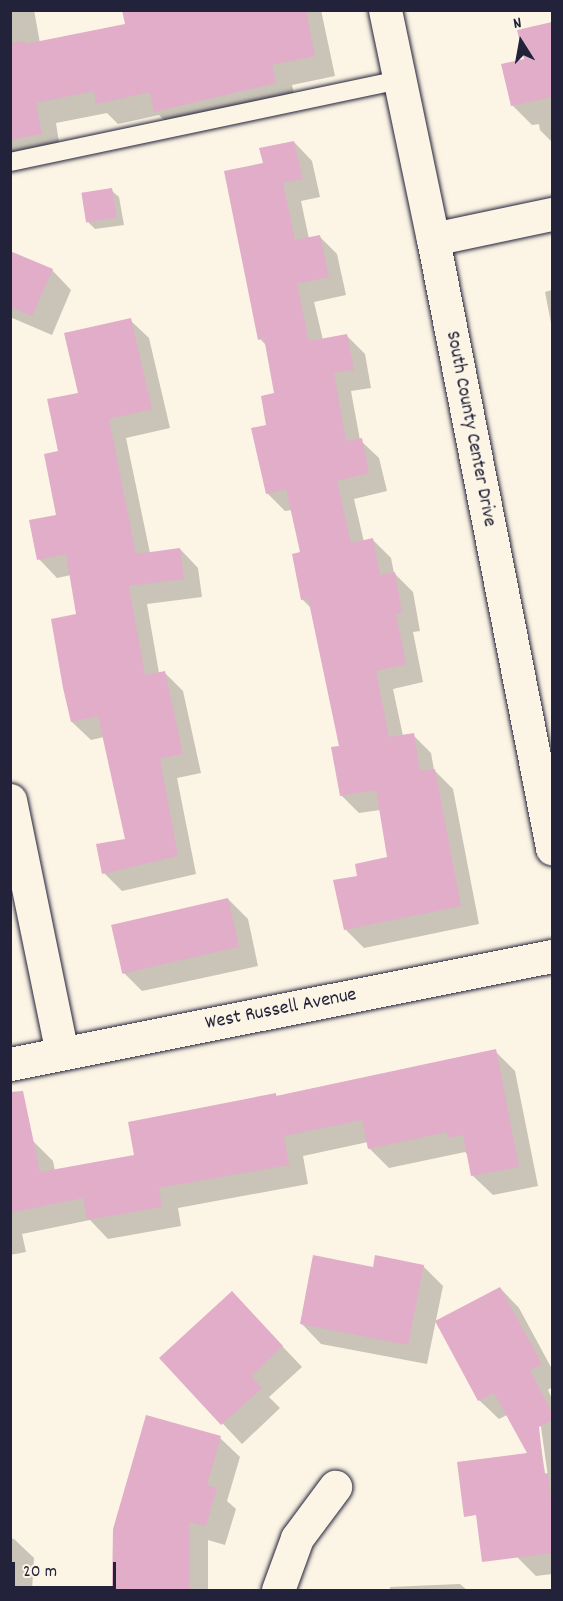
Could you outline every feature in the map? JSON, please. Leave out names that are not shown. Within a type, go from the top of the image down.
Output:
[{"type":"street","name":"South County Center Drive","points":[[385,10],[433,239],[552,848]]},
{"type":"street","points":[[433,239],[552,214]]},
{"type":"street","points":[[10,800],[62,1053]]},
{"type":"street","name":"West Russell Avenue","points":[[10,1064],[552,956]]},
{"type":"street","points":[[278,1590],[297,1538],[335,1487]]},
{"type":"lane","points":[[10,162],[399,80]]},
{"type":"building","points":[[122,10],[306,10],[315,56],[272,65],[276,83],[154,112],[150,92],[96,104],[94,91],[36,103],[42,134],[10,140],[10,43],[25,41],[25,44],[125,24]]},
{"type":"building","points":[[552,22],[552,97],[511,106],[501,64],[524,59],[517,30]]},
{"type":"building","points":[[294,141],[303,179],[283,183],[295,240],[320,235],[329,277],[297,284],[309,341],[347,334],[354,370],[334,373],[346,441],[362,438],[369,473],[337,481],[351,543],[373,538],[380,575],[395,572],[402,613],[396,614],[406,664],[376,671],[389,737],[414,733],[420,771],[435,769],[461,906],[344,930],[333,880],[357,876],[355,864],[387,857],[376,790],[340,796],[331,747],[339,746],[308,598],[301,600],[292,554],[300,552],[286,489],[266,494],[251,428],[266,425],[261,396],[274,393],[264,338],[258,340],[224,171],[263,163],[259,148]]},
{"type":"building","points":[[112,188],[117,218],[86,222],[81,193]]},
{"type":"building","points":[[10,251],[53,269],[32,316],[10,307]]},
{"type":"building","points":[[131,318],[152,409],[109,419],[136,554],[180,548],[184,579],[129,586],[145,675],[165,671],[183,754],[160,759],[178,856],[102,874],[96,844],[125,839],[98,716],[71,722],[63,688],[51,619],[76,614],[66,554],[37,560],[29,520],[56,515],[44,454],[58,451],[47,399],[78,393],[64,333]]},
{"type":"building","points":[[228,898],[239,947],[122,974],[111,925]]},
{"type":"building","points":[[496,1049],[519,1167],[471,1176],[463,1135],[448,1138],[447,1132],[368,1149],[362,1120],[284,1136],[289,1165],[159,1188],[162,1207],[87,1220],[83,1198],[10,1213],[10,1092],[23,1091],[40,1172],[134,1155],[128,1122],[276,1093],[276,1096]]},
{"type":"building","points":[[313,1255],[373,1267],[375,1255],[424,1265],[408,1345],[300,1324]]},
{"type":"building","points":[[500,1287],[542,1364],[530,1370],[552,1413],[552,1420],[539,1427],[544,1474],[548,1473],[552,1507],[552,1553],[482,1562],[476,1515],[464,1517],[457,1462],[527,1453],[494,1393],[478,1401],[435,1321]]},
{"type":"building","points":[[232,1291],[283,1346],[251,1376],[262,1388],[221,1425],[159,1358]]},
{"type":"building","points":[[146,1415],[221,1436],[207,1485],[217,1488],[206,1526],[189,1522],[189,1590],[112,1590],[113,1529]]}]
